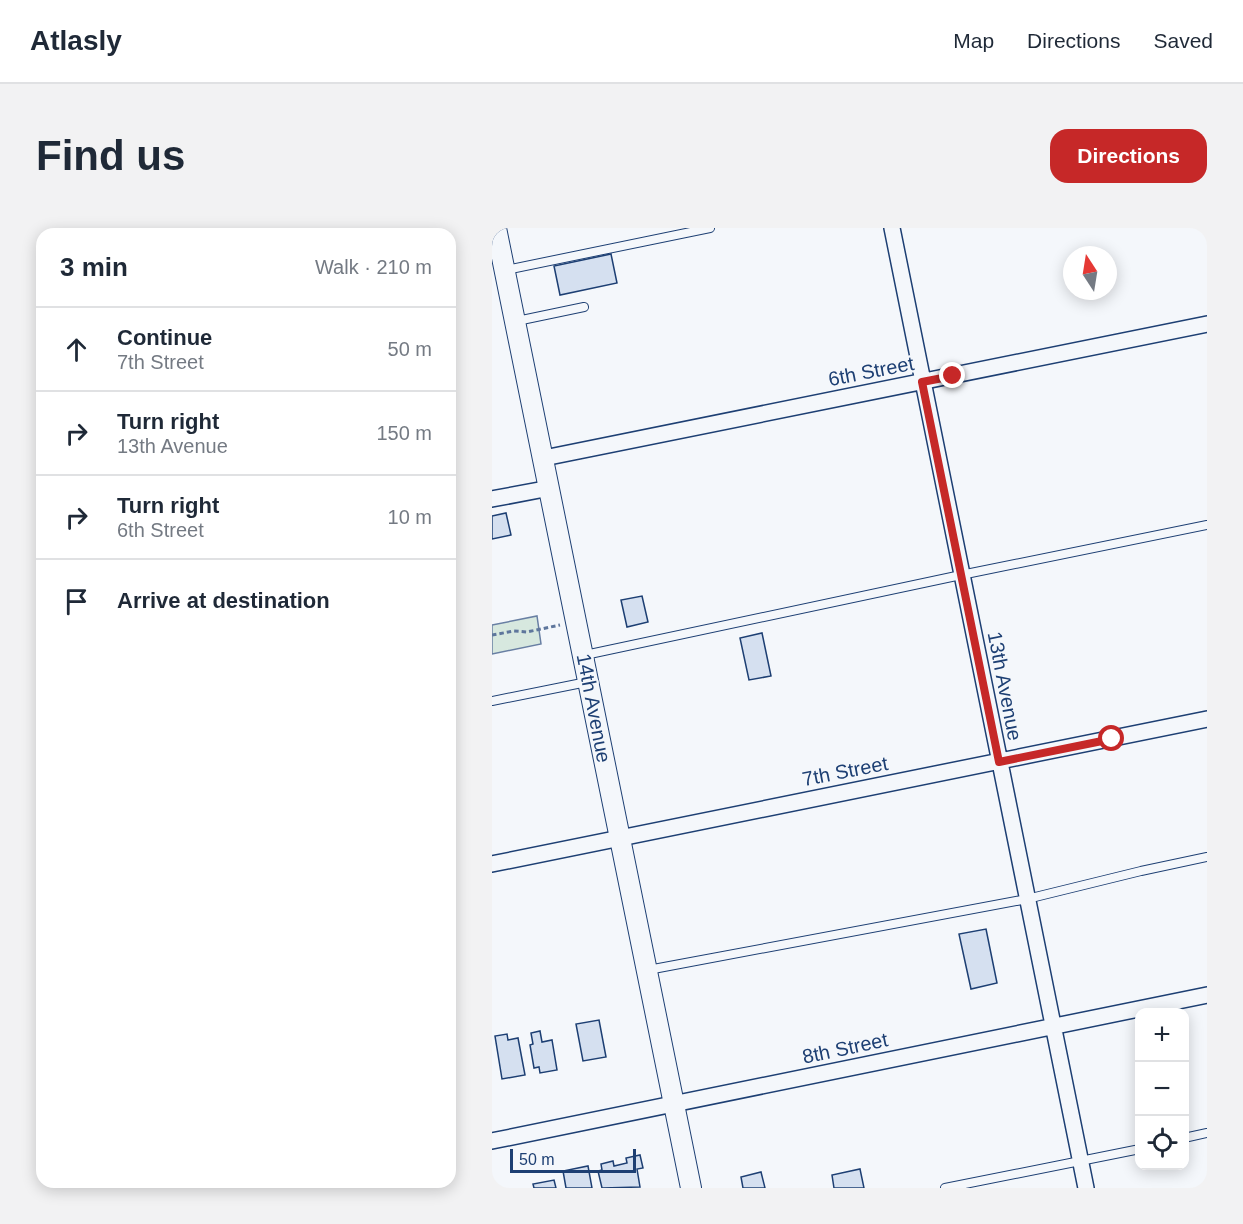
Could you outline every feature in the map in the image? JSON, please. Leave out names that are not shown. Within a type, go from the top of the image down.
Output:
[{"type":"street","name":"14th Avenue","points":[[496,228],[691,1188]]},
{"type":"street","name":"13th Avenue","points":[[892,228],[1086,1188]]},
{"type":"street","name":"6th Street","points":[[544,458],[1207,324]]},
{"type":"street","points":[[492,499],[550,488]]},
{"type":"street","name":"7th Street","points":[[492,864],[1207,719]]},
{"type":"street","name":"8th Street","points":[[492,1141],[1207,995]]},
{"type":"lane","points":[[505,270],[710,228]]},
{"type":"lane","points":[[515,322],[584,307]]},
{"type":"lane","points":[[583,655],[961,574],[1207,525]]},
{"type":"lane","points":[[492,701],[588,682]]},
{"type":"lane","points":[[647,970],[1027,899],[1141,870],[1207,857]]},
{"type":"lane","points":[[1189,1137],[1207,1133]]},
{"type":"lane","points":[[945,1188],[991,1184],[1135,1150]]},
{"type":"path","points":[[492,635],[514,631],[527,632],[576,621]]},
{"type":"shaded area","points":[[537,616],[541,644],[492,654],[492,625]]},
{"type":"building","points":[[611,254],[617,283],[560,295],[554,266]]},
{"type":"building","points":[[506,513],[511,535],[492,539],[492,516]]},
{"type":"building","points":[[642,596],[648,622],[627,627],[621,600]]},
{"type":"building","points":[[762,633],[771,676],[749,680],[740,638]]},
{"type":"building","points":[[986,929],[997,983],[971,989],[959,934]]},
{"type":"building","points":[[599,1020],[606,1057],[583,1061],[576,1024]]},
{"type":"building","points":[[540,1031],[542,1042],[552,1040],[557,1070],[540,1073],[539,1067],[534,1068],[530,1045],[533,1044],[531,1033]]},
{"type":"building","points":[[507,1034],[508,1040],[518,1038],[525,1075],[502,1079],[495,1036]]},
{"type":"building","points":[[640,1155],[643,1168],[637,1169],[640,1187],[602,1188],[598,1171],[602,1170],[601,1164],[613,1161],[614,1166],[627,1163],[626,1158]]},
{"type":"building","points":[[588,1166],[592,1188],[566,1188],[563,1171]]},
{"type":"building","points":[[860,1169],[864,1188],[834,1188],[832,1175]]},
{"type":"building","points":[[761,1172],[765,1188],[743,1188],[741,1177]]},
{"type":"building","points":[[554,1180],[556,1188],[534,1188],[533,1184]]},
{"type":"route","points":[[953,376],[922,382],[999,762],[1112,739]]}]
